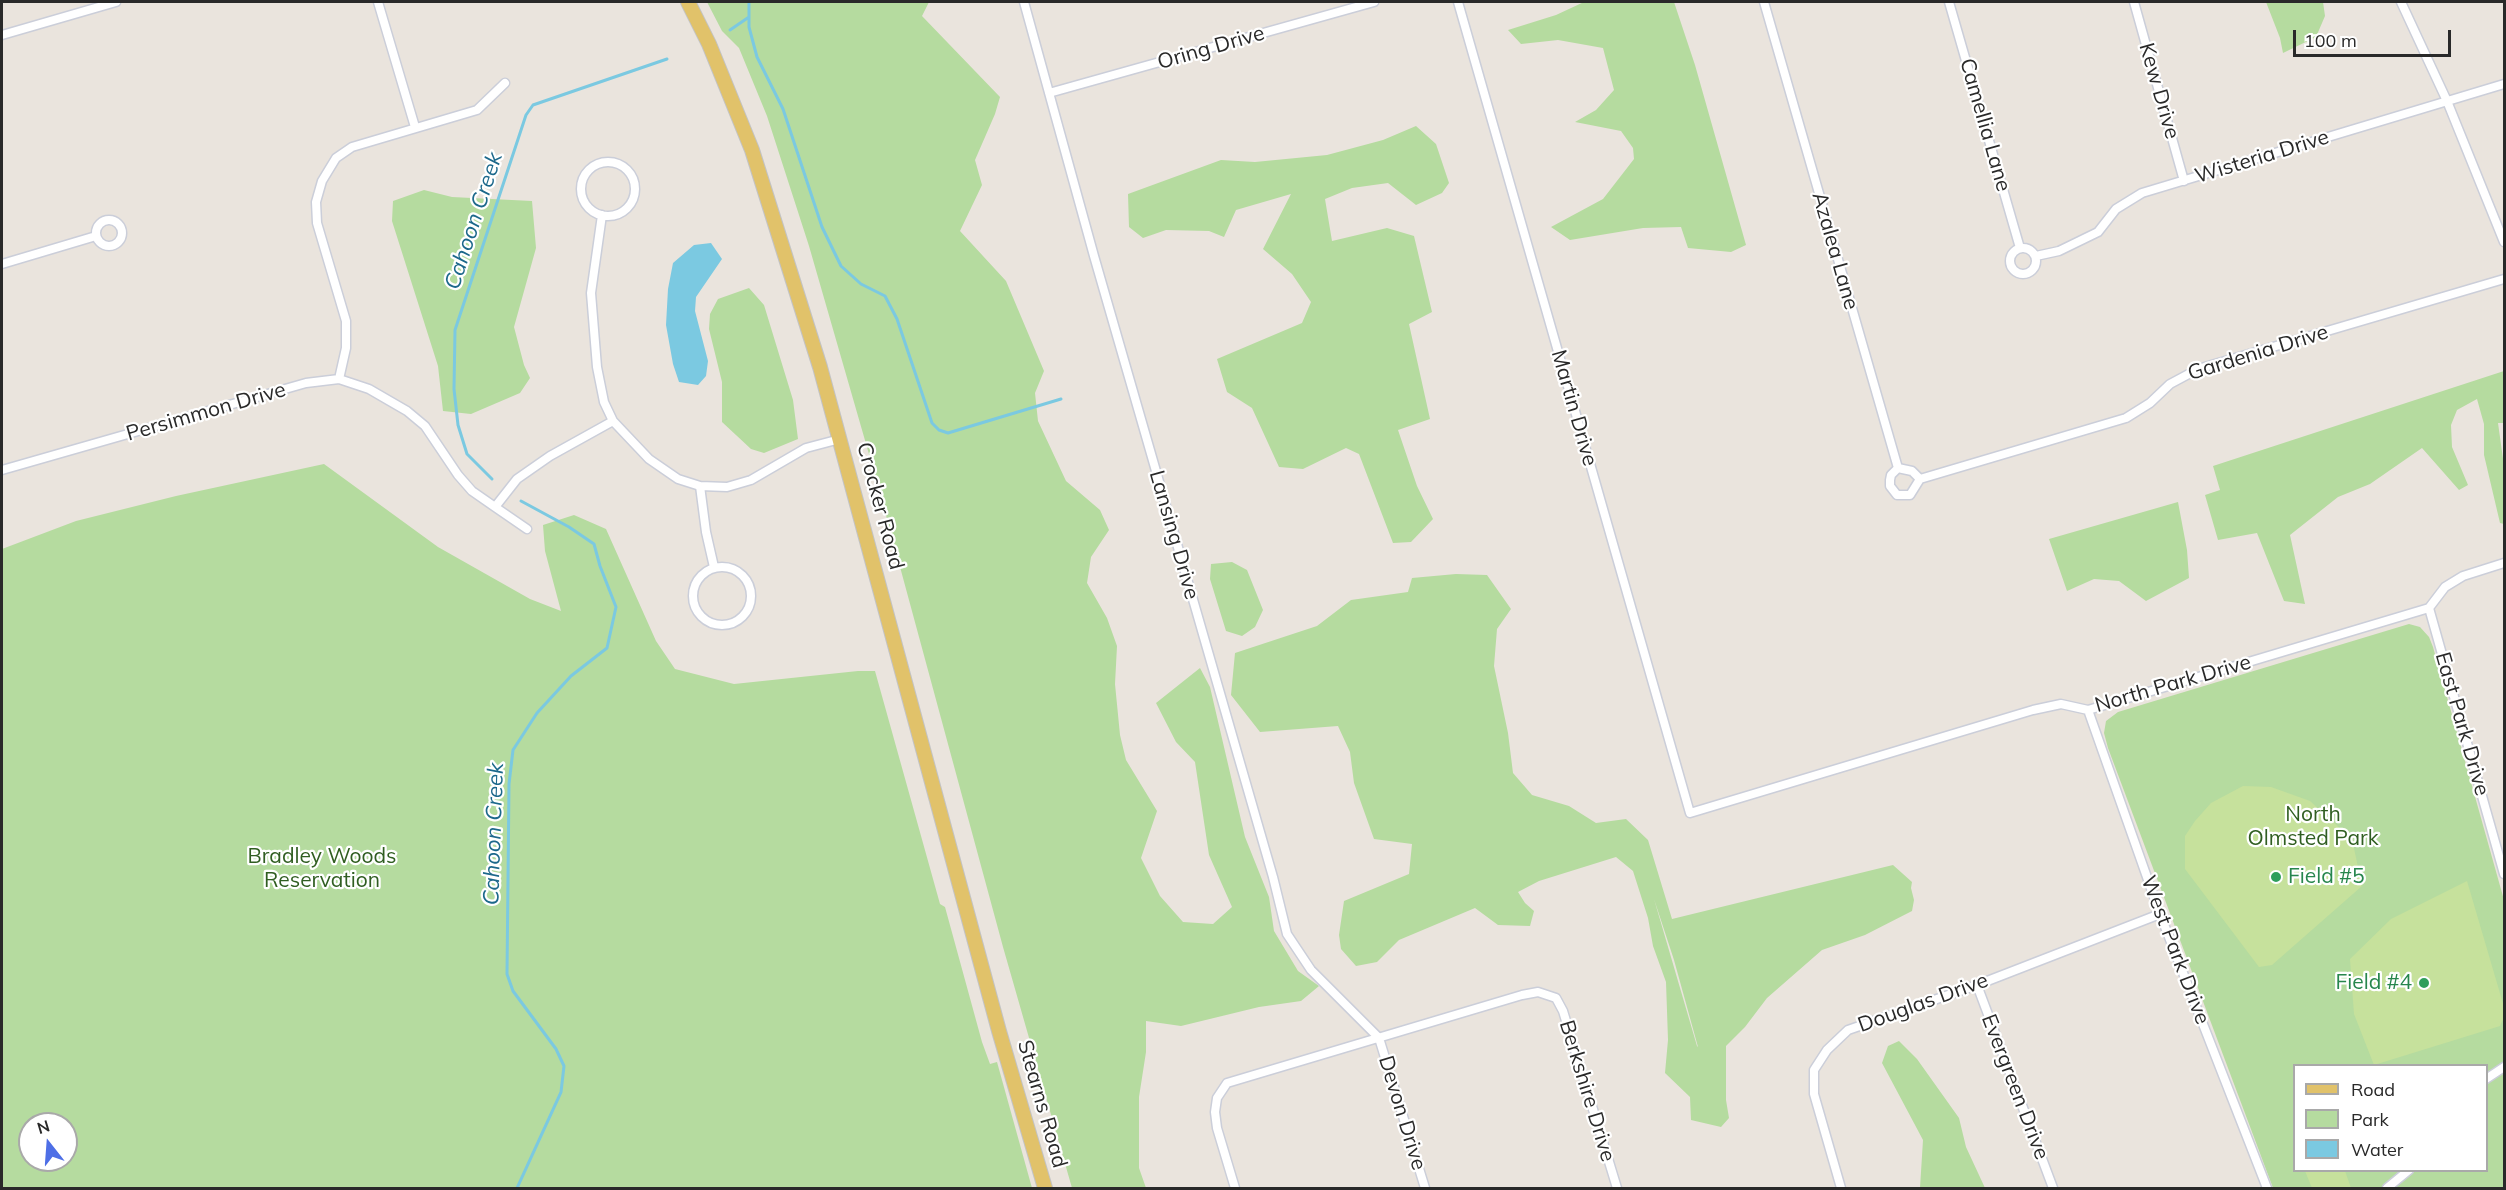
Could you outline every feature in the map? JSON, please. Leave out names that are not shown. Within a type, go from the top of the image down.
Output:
[{"type":"main road","name":"Crocker Road","points":[[688,2],[709,44],[752,150],[820,367],[999,1031]]},
{"type":"main road","name":"Stearns Road","points":[[999,1031],[1045,1188]]},
{"type":"street","points":[[2,35],[116,2]]},
{"type":"street","points":[[378,2],[415,127]]},
{"type":"street","name":"Lansing Drive","points":[[1024,2],[1273,877],[1287,934],[1311,970],[1379,1038]]},
{"type":"street","name":"Oring Drive","points":[[1049,93],[1374,2]]},
{"type":"street","name":"Martin Drive","points":[[1458,2],[1690,813]]},
{"type":"street","name":"Azalea Lane","points":[[1764,2],[1898,468],[1891,475],[1890,480],[1890,486],[1897,495]]},
{"type":"street","name":"Camellia Lane","points":[[1949,2],[2020,248]]},
{"type":"street","name":"Kew Drive","points":[[2134,2],[2184,181]]},
{"type":"street","points":[[2400,2],[2446,101],[2505,242]]},
{"type":"street","points":[[339,379],[346,348],[346,321],[317,223],[316,202],[322,181],[336,158],[352,147],[477,110],[504,83]]},
{"type":"street","name":"Wisteria Drive","points":[[2036,256],[2059,251],[2098,232],[2116,209],[2142,193],[2505,84]]},
{"type":"street","points":[[613,162],[628,171],[633,178],[634,194],[626,209],[619,213],[602,215],[593,211],[583,197],[583,179],[595,165],[613,162]]},
{"type":"street","points":[[602,215],[591,292],[597,367],[604,402],[614,421],[649,459],[678,479],[700,486],[727,487],[750,480],[806,448],[840,439]]},
{"type":"street","points":[[2,264],[96,236]]},
{"type":"street","points":[[2020,248],[2028,249],[2036,256],[2036,265],[2026,274],[2018,273],[2012,268],[2011,258],[2020,248]]},
{"type":"street","name":"Gardenia Drive","points":[[1897,495],[1910,495],[1920,479],[2126,418],[2150,403],[2170,384],[2198,369],[2505,279]]},
{"type":"street","name":"Persimmon Drive","points":[[2,470],[306,383],[339,379],[369,389],[407,411],[425,426],[458,476],[472,491],[527,529]]},
{"type":"street","points":[[495,507],[517,479],[550,456],[614,421]]},
{"type":"street","points":[[1898,468],[1912,471],[1920,479]]},
{"type":"street","points":[[700,486],[706,532],[714,567]]},
{"type":"street","points":[[2429,608],[2445,587],[2463,576],[2505,563]]},
{"type":"street","points":[[714,567],[733,569],[741,574],[751,590],[751,599],[743,616],[726,625],[707,621],[695,607],[693,597],[698,579],[714,567]]},
{"type":"street","name":"North Park Drive","points":[[1690,813],[2033,710],[2061,704],[2088,710],[2429,608]]},
{"type":"street","name":"East Park Drive","points":[[2429,608],[2505,874]]},
{"type":"street","name":"West Park Drive","points":[[2088,710],[2160,914],[2267,1188]]},
{"type":"street","name":"Douglas Drive","points":[[1840,1188],[1814,1095],[1814,1070],[1827,1050],[1848,1030],[1977,985],[2160,914]]},
{"type":"street","name":"Evergreen Drive","points":[[1977,985],[2053,1188]]},
{"type":"street","name":"Berkshire Drive","points":[[1379,1038],[1522,995],[1538,992],[1556,998],[1563,1011],[1617,1188]]},
{"type":"street","points":[[1236,1188],[1217,1128],[1215,1112],[1217,1098],[1227,1083],[1379,1038]]},
{"type":"street","name":"Devon Drive","points":[[1379,1038],[1425,1188]]},
{"type":"street","points":[[2488,1078],[2505,1067]]},
{"type":"street","points":[[2387,1188],[2407,1172]]},
{"type":"green space","points":[[707,2],[929,2],[922,16],[1000,97],[975,160],[982,185],[960,231],[1006,281],[1044,371],[1035,393],[1038,421],[1066,481],[1100,510],[1109,530],[1091,557],[1087,583],[1107,618],[1117,646],[1115,684],[1120,735],[1126,760],[1157,811],[1141,858],[1160,896],[1183,922],[1213,924],[1232,907],[1209,855],[1195,762],[1176,742],[1156,703],[1200,668],[1210,687],[1245,837],[1269,897],[1274,931],[1298,971],[1319,986],[1301,1001],[1259,1007],[1181,1026],[1146,1021],[1146,1052],[1139,1097],[1139,1168],[1146,1188],[1072,1188],[1003,947],[877,482],[809,246],[767,116],[739,48],[722,31]]},
{"type":"green space","points":[[1584,2],[1674,2],[1695,65],[1746,245],[1731,252],[1688,248],[1681,227],[1643,228],[1570,240],[1551,227],[1603,199],[1634,159],[1633,148],[1621,131],[1575,122],[1596,110],[1614,90],[1603,48],[1558,40],[1521,44],[1508,30],[1556,15]]},
{"type":"green space","points":[[2266,2],[2323,2],[2325,16],[2316,37],[2283,53],[2280,38]]},
{"type":"green space","points":[[1416,126],[1436,144],[1449,183],[1442,193],[1416,205],[1388,183],[1352,188],[1325,199],[1332,241],[1387,228],[1414,236],[1432,312],[1409,324],[1430,419],[1398,430],[1417,486],[1433,519],[1411,542],[1393,543],[1359,454],[1346,448],[1303,469],[1279,467],[1252,408],[1227,392],[1217,359],[1302,323],[1311,302],[1292,274],[1263,249],[1291,194],[1236,210],[1224,237],[1209,231],[1166,230],[1143,238],[1129,227],[1128,194],[1221,160],[1255,162],[1327,155],[1383,140]]},
{"type":"green space","points":[[424,190],[452,197],[532,201],[536,248],[514,327],[524,365],[530,378],[520,393],[471,414],[443,411],[438,366],[392,221],[393,201]]},
{"type":"green space","points":[[749,288],[764,305],[793,400],[798,439],[764,453],[751,449],[722,422],[722,382],[709,329],[710,314],[718,299]]},
{"type":"green space","points":[[2504,371],[2504,423],[2498,423],[2504,466],[2504,524],[2500,523],[2484,455],[2484,424],[2477,399],[2457,410],[2451,425],[2452,447],[2468,485],[2459,490],[2422,448],[2370,484],[2338,497],[2290,535],[2305,604],[2284,601],[2257,533],[2218,540],[2205,495],[2220,490],[2213,466]]},
{"type":"green space","name":"Bradley Woods Reservation","points":[[324,464],[438,547],[530,599],[561,611],[545,551],[543,525],[574,515],[606,529],[656,641],[675,669],[734,684],[875,671],[940,904],[945,907],[982,1042],[990,1064],[997,1062],[1032,1188],[2,1188],[2,549],[76,521],[176,496]]},
{"type":"green space","points":[[2178,502],[2187,550],[2189,578],[2146,601],[2119,581],[2094,579],[2067,591],[2049,539]]},
{"type":"green space","points":[[1232,562],[1247,570],[1263,610],[1255,627],[1242,636],[1226,631],[1210,579],[1211,564]]},
{"type":"green space","points":[[1456,574],[1487,575],[1511,609],[1497,629],[1494,666],[1508,733],[1513,773],[1532,795],[1569,806],[1596,823],[1626,819],[1648,840],[1672,919],[1893,865],[1912,882],[1914,900],[1912,911],[1865,935],[1822,950],[1767,998],[1745,1027],[1726,1046],[1726,1100],[1729,1118],[1721,1127],[1691,1120],[1690,1097],[1665,1073],[1668,1040],[1666,982],[1653,946],[1648,918],[1633,871],[1616,857],[1539,881],[1518,892],[1534,911],[1530,926],[1498,925],[1475,908],[1399,940],[1377,962],[1356,966],[1341,949],[1339,935],[1344,901],[1409,874],[1412,844],[1374,839],[1354,783],[1350,752],[1338,726],[1260,732],[1231,695],[1235,653],[1317,626],[1351,600],[1408,592],[1412,578]],"holes":[[[1654,899],[1674,960],[1698,1047]]]},
{"type":"green space","name":"North Olmsted Park","points":[[2409,624],[2420,627],[2429,637],[2504,900],[2504,1188],[2273,1188],[2108,748],[2104,733],[2106,721],[2118,712]]},
{"type":"green space","name":"Field #5","points":[[2243,786],[2271,787],[2310,801],[2352,839],[2362,886],[2272,965],[2259,967],[2185,869],[2185,836],[2195,821],[2211,803]]},
{"type":"green space","name":"Field #4","points":[[2467,881],[2504,1007],[2504,1017],[2500,1026],[2374,1064],[2354,1014],[2350,959],[2391,919]]},
{"type":"green space","points":[[1899,1041],[1917,1059],[1959,1118],[1966,1147],[1985,1188],[1920,1188],[1923,1140],[1882,1063],[1888,1046]]},
{"type":"green space","points":[[2305,1172],[2345,1172],[2351,1188],[2312,1188]]},
{"type":"water","points":[[711,243],[722,259],[696,297],[695,311],[708,361],[706,376],[698,385],[679,382],[673,364],[666,325],[668,289],[673,263],[694,245]]},
{"type":"waterway","name":"Cahoon Creek","points":[[730,30],[749,17],[749,2]]},
{"type":"waterway","points":[[749,17],[749,27],[757,57],[783,109],[822,227],[841,266],[861,284],[885,296],[897,319],[932,423],[939,430],[948,433],[1061,399]]},
{"type":"waterway","name":"Cahoon Creek","points":[[492,479],[467,454],[458,425],[454,389],[455,330],[526,115],[533,105],[667,59]]},
{"type":"waterway","name":"Cahoon Creek","points":[[517,1188],[561,1092],[564,1066],[556,1049],[513,991],[507,974],[509,784],[513,750],[537,713],[571,676],[607,648],[616,607],[594,544],[569,527],[521,501]]},
{"type":"place","name":"Field #5","points":[[2276,877]]},
{"type":"place","name":"Field #4","points":[[2424,983]]}]
